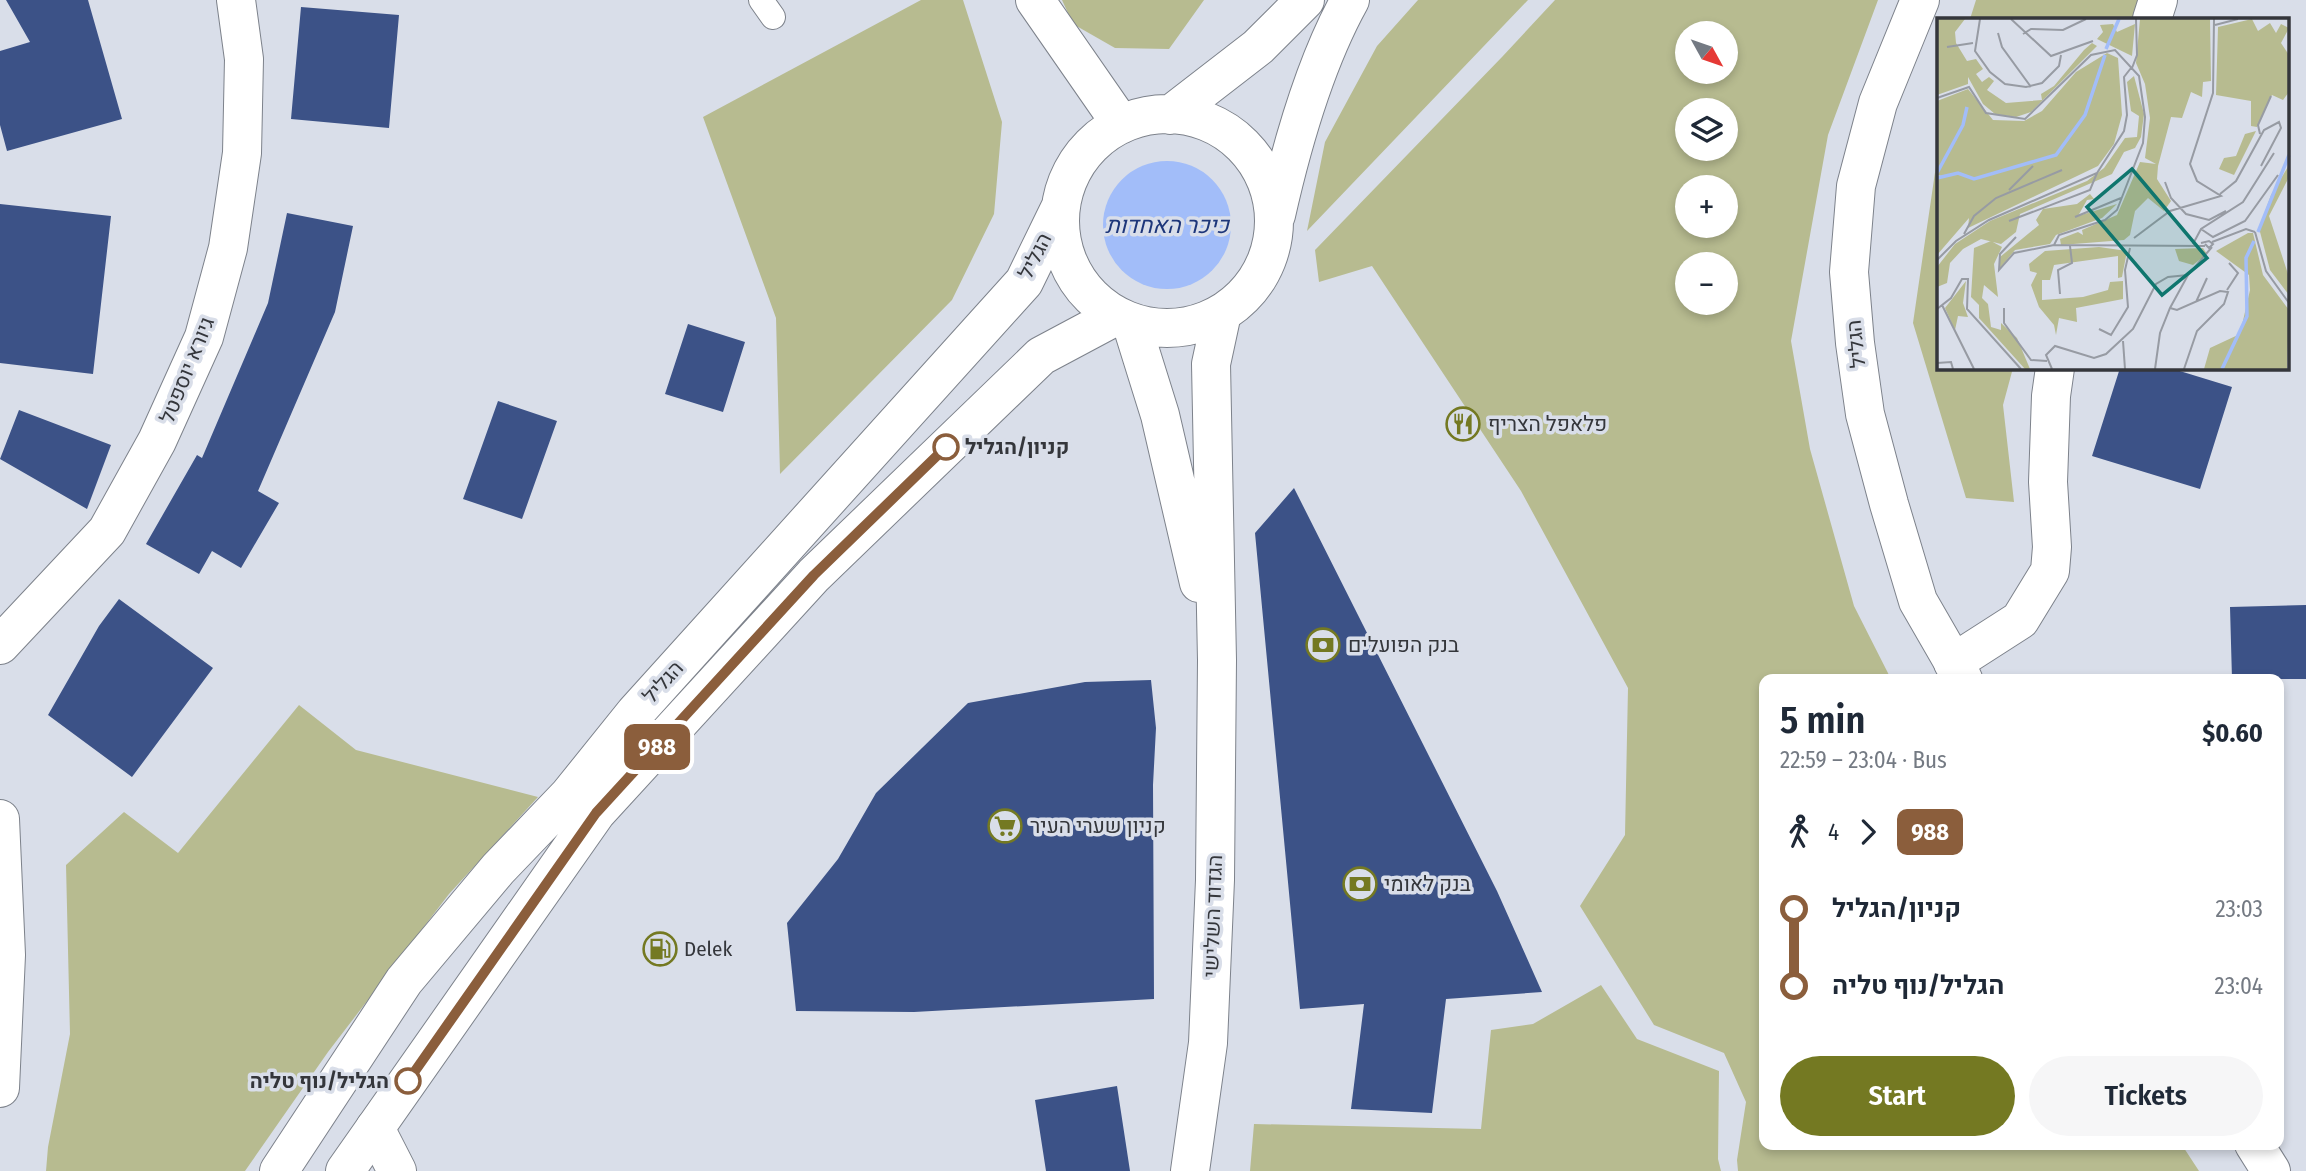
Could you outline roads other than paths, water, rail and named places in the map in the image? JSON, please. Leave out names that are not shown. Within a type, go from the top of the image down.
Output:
[{"type":"main road","name":"גיורא יוספטל","points":[[0,645],[107,531],[157,442],[204,337],[228,248],[242,153],[244,59],[236,0]]},
{"type":"main road","points":[[1035,0],[1121,124]]},
{"type":"main road","points":[[1170,115],[1258,47],[1305,0]]},
{"type":"main road","points":[[1275,217],[1268,181],[1249,150],[1222,128],[1190,116],[1154,115],[1121,124],[1092,144],[1071,173],[1060,206],[1061,241],[1073,274],[1095,302],[1123,319],[1159,329],[1195,326],[1228,311],[1257,280],[1270,253],[1288,160],[1333,31],[1350,0]]},
{"type":"main road","name":"הגליל","points":[[1920,0],[1878,103],[1856,186],[1849,272],[1865,414],[1889,504],[1918,601],[1958,671]]},
{"type":"main road","points":[[2152,18],[2158,0]]},
{"type":"main road","name":"הגליל","points":[[279,1171],[404,981],[498,869],[569,795],[635,713],[1024,282],[1060,206]]},
{"type":"main road","name":"הגדוד השלישי","points":[[1190,1171],[1208,1043],[1215,880],[1217,660],[1211,364],[1222,313]]},
{"type":"main road","name":"הגליל","points":[[345,1171],[604,803],[814,575],[1041,356],[1123,319]]},
{"type":"main road","name":"הגדוד השלישי","points":[[1123,319],[1160,415],[1217,660]]},
{"type":"main road","points":[[1958,671],[2020,620],[2050,571],[2052,547],[2049,445],[2055,369]]},
{"type":"main road","points":[[0,819],[6,956],[0,1088]]},
{"type":"main road","points":[[375,1128],[397,1171]]},
{"type":"main road","points":[[2258,1150],[2271,1171]]},
{"type":"water","name":"כיכר האחדות","points":[[1167,161],[1192,166],[1212,180],[1226,200],[1231,225],[1226,250],[1212,270],[1192,284],[1167,289],[1142,284],[1122,270],[1108,250],[1103,225],[1108,200],[1122,180],[1142,166]]},
{"type":"place","name":"פלאפל הצריף","points":[[1463,424]]},
{"type":"place","name":"קניון/הגליל","points":[[946,447]]},
{"type":"place","name":"בנק הפועלים","points":[[1323,645]]},
{"type":"place","name":"קניון שערי העיר","points":[[1005,826]]},
{"type":"place","name":"בנק לאומי","points":[[1360,884]]},
{"type":"place","name":"Delek","points":[[660,949]]},
{"type":"place","name":"הגליל/נוף טליה","points":[[408,1081]]}]
